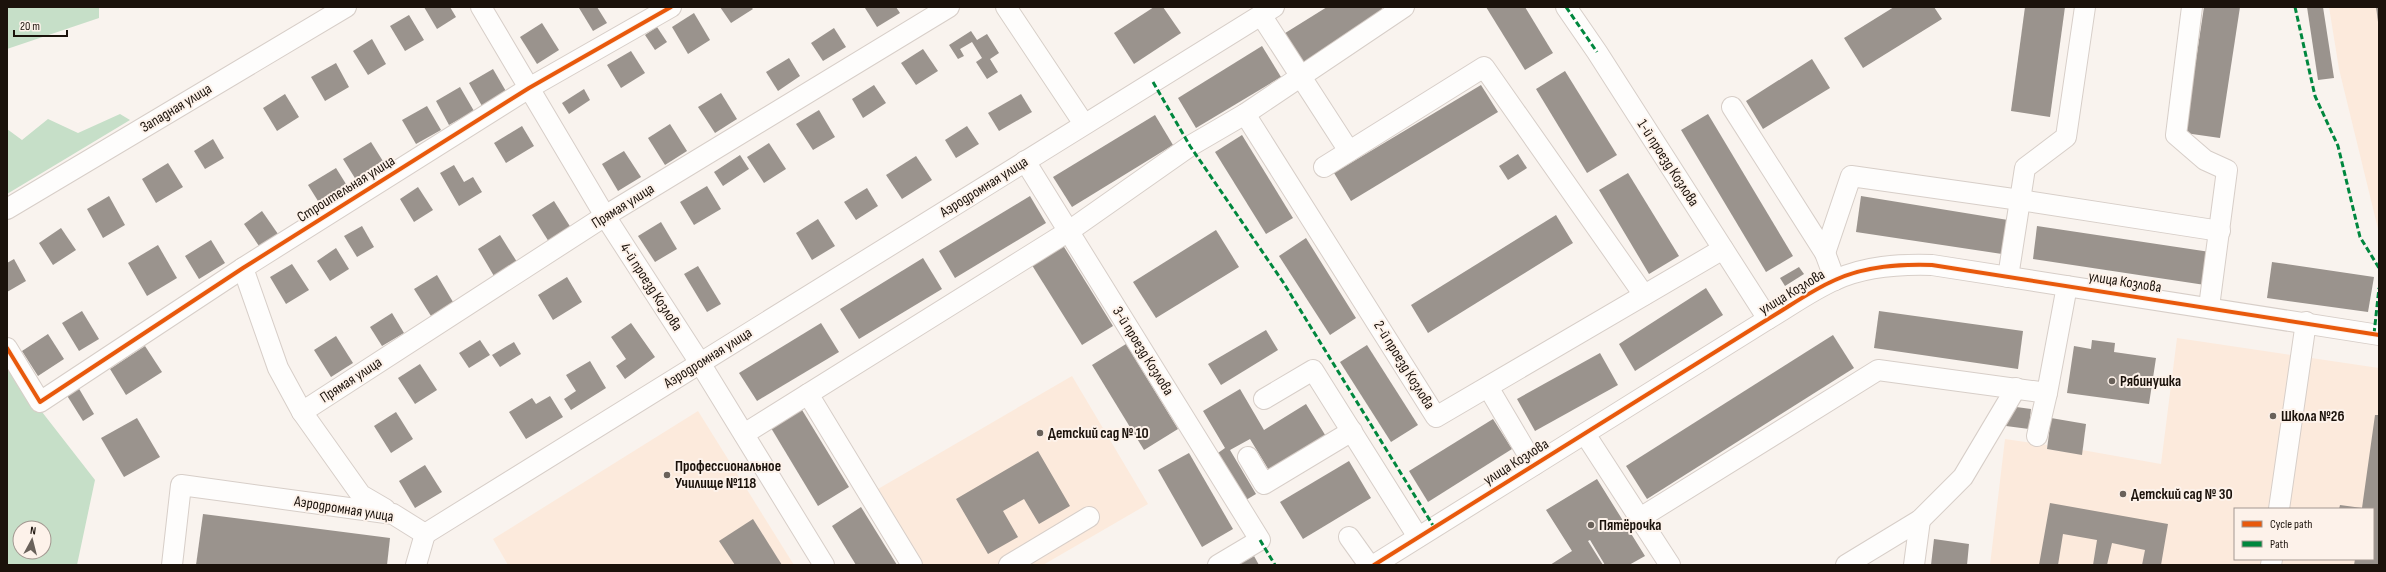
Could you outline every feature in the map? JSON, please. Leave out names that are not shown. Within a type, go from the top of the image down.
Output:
[{"type":"street","name":"Западная улица","points":[[7,209],[346,7]]},
{"type":"street","name":"4-й проезд Козлова","points":[[481,7],[605,216],[700,363],[824,565]]},
{"type":"street","name":"Строительная улица","points":[[7,348],[40,402],[242,268],[529,88],[671,7]]},
{"type":"street","name":"Прямая улица","points":[[302,412],[605,216],[949,7]]},
{"type":"street","points":[[1006,7],[1084,124]]},
{"type":"street","points":[[744,434],[1069,231],[1190,146],[1246,114],[1404,7]]},
{"type":"street","name":"1-й проезд Козлова","points":[[1566,7],[1768,319]]},
{"type":"street","points":[[2008,277],[2025,168],[2066,137],[2085,7]]},
{"type":"street","points":[[2192,7],[2176,135],[2205,160],[2227,170],[2209,307]]},
{"type":"street","points":[[1268,11],[1300,78],[1349,151]]},
{"type":"street","name":"Аэродромная улица","points":[[172,565],[181,485],[393,514],[426,534],[1268,11]]},
{"type":"street","points":[[1324,167],[1484,67],[1644,295]]},
{"type":"street","points":[[1732,107],[1825,252],[1835,280]]},
{"type":"street","name":"2-й проезд Козлова","points":[[1246,114],[1436,417],[1723,249]]},
{"type":"street","name":"3-й проезд Козлова","points":[[1025,161],[1260,540],[1218,565]]},
{"type":"street","points":[[1825,252],[1851,176],[2220,231]]},
{"type":"street","name":"улица Козлова","points":[[1374,565],[1768,319],[1835,280],[1865,270],[1898,264],[1932,265],[2306,322],[2379,335]]},
{"type":"street","points":[[242,268],[278,368],[302,412],[361,495],[393,514]]},
{"type":"street","points":[[2037,436],[2047,393],[2067,286]]},
{"type":"street","points":[[2279,508],[2306,322]]},
{"type":"street","points":[[1264,399],[1313,370],[1418,537]]},
{"type":"street","points":[[1640,518],[1878,370],[2047,393]]},
{"type":"street","points":[[1488,387],[1534,465]]},
{"type":"street","points":[[1846,565],[1920,520],[1963,477],[2016,388]]},
{"type":"street","points":[[808,394],[912,565]]},
{"type":"street","points":[[1248,457],[1264,484],[1352,432]]},
{"type":"street","points":[[1585,434],[1670,565]]},
{"type":"street","points":[[1009,565],[1090,517]]},
{"type":"street","points":[[1914,565],[1920,520]]},
{"type":"street","points":[[416,565],[426,534]]},
{"type":"street","points":[[1349,537],[1369,565]]},
{"type":"shaded area","points":[[2329,7],[2379,7],[2379,233],[2339,69]]},
{"type":"shaded area","points":[[2177,338],[2379,368],[2379,565],[1990,565],[2005,439],[2047,445],[2047,449],[2081,454],[2082,450],[2161,464]]},
{"type":"shaded area","name":"Детский сад № 10","points":[[1072,376],[1148,504],[1043,565],[923,565],[878,489]]},
{"type":"shaded area","name":"Профессиональное Училище №118","points":[[698,411],[794,565],[508,565],[493,539]]},
{"type":"green space","points":[[7,7],[99,7],[99,18],[7,49]]},
{"type":"green space","points":[[120,114],[130,120],[7,194],[7,129],[22,140],[48,119],[78,133]]},
{"type":"green space","points":[[7,367],[95,480],[77,565],[7,565]]},
{"type":"building","points":[[424,7],[450,7],[456,17],[437,29]]},
{"type":"building","points":[[597,7],[607,23],[593,31],[579,8]]},
{"type":"building","points":[[720,7],[751,7],[753,9],[731,23]]},
{"type":"building","points":[[896,7],[900,13],[877,27],[865,8]]},
{"type":"building","points":[[1154,7],[1163,7],[1181,33],[1134,64],[1114,33]]},
{"type":"building","points":[[1327,7],[1381,7],[1384,12],[1300,65],[1282,35]]},
{"type":"building","points":[[1486,7],[1525,7],[1553,53],[1525,70]]},
{"type":"building","points":[[1894,7],[1934,7],[1942,19],[1863,68],[1844,38]]},
{"type":"building","points":[[2025,7],[2065,7],[2050,117],[2011,111]]},
{"type":"building","points":[[2204,7],[2240,7],[2220,138],[2185,133]]},
{"type":"building","points":[[2307,7],[2323,7],[2334,78],[2318,80]]},
{"type":"building","points":[[2376,7],[2379,7],[2379,22],[2378,22]]},
{"type":"building","points":[[694,13],[710,40],[688,54],[672,27]]},
{"type":"building","points":[[409,15],[424,40],[405,51],[390,26]]},
{"type":"building","points":[[542,23],[559,50],[537,64],[520,37]]},
{"type":"building","points":[[657,27],[667,42],[655,50],[645,35]]},
{"type":"building","points":[[834,28],[846,47],[823,61],[811,43]]},
{"type":"building","points":[[971,31],[977,40],[987,34],[999,53],[990,59],[998,72],[987,79],[976,62],[982,58],[972,42],[960,49],[964,56],[958,59],[949,45]]},
{"type":"building","points":[[372,39],[386,64],[368,75],[353,51]]},
{"type":"building","points":[[1262,46],[1281,77],[1196,128],[1178,98]]},
{"type":"building","points":[[923,49],[938,71],[916,85],[901,63]]},
{"type":"building","points":[[631,51],[645,73],[621,88],[607,65]]},
{"type":"building","points":[[789,58],[800,76],[778,91],[766,72]]},
{"type":"building","points":[[1812,59],[1830,88],[1763,129],[1746,101]]},
{"type":"building","points":[[336,63],[349,87],[325,101],[311,77]]},
{"type":"building","points":[[493,69],[507,93],[482,106],[469,83]]},
{"type":"building","points":[[1565,71],[1617,155],[1587,173],[1536,89]]},
{"type":"building","points":[[874,85],[886,103],[863,118],[852,99]]},
{"type":"building","points":[[1481,85],[1498,112],[1351,201],[1334,173]]},
{"type":"building","points":[[460,87],[474,111],[449,125],[436,101]]},
{"type":"building","points":[[584,89],[590,100],[569,114],[562,103]]},
{"type":"building","points":[[721,93],[737,119],[715,133],[698,107]]},
{"type":"building","points":[[285,94],[299,117],[277,131],[263,108]]},
{"type":"building","points":[[1021,94],[1032,112],[999,131],[988,113]]},
{"type":"building","points":[[427,106],[441,130],[416,144],[402,120]]},
{"type":"building","points":[[819,110],[835,137],[813,150],[796,124]]},
{"type":"building","points":[[1708,114],[1793,256],[1766,272],[1681,130]]},
{"type":"building","points":[[1155,115],[1173,145],[1072,207],[1053,177]]},
{"type":"building","points":[[670,124],[687,151],[665,165],[648,138]]},
{"type":"building","points":[[522,126],[534,146],[506,163],[494,143]]},
{"type":"building","points":[[967,126],[979,144],[956,158],[945,140]]},
{"type":"building","points":[[1242,135],[1293,218],[1266,234],[1215,152]]},
{"type":"building","points":[[213,139],[224,158],[205,169],[194,151]]},
{"type":"building","points":[[371,142],[386,166],[358,183],[343,159]]},
{"type":"building","points":[[769,143],[786,169],[764,183],[747,157]]},
{"type":"building","points":[[624,151],[641,177],[618,191],[602,164]]},
{"type":"building","points":[[1518,154],[1527,168],[1508,180],[1499,166]]},
{"type":"building","points":[[740,155],[749,169],[723,186],[714,172]]},
{"type":"building","points":[[916,156],[932,180],[902,199],[886,175]]},
{"type":"building","points":[[168,163],[183,187],[156,203],[142,179]]},
{"type":"building","points":[[454,165],[464,182],[473,177],[482,192],[459,206],[440,173]]},
{"type":"building","points":[[336,168],[351,192],[323,209],[308,185]]},
{"type":"building","points":[[1628,173],[1679,256],[1649,274],[1599,190]]},
{"type":"building","points":[[707,186],[721,209],[694,225],[680,202]]},
{"type":"building","points":[[418,187],[433,210],[414,222],[400,199]]},
{"type":"building","points":[[867,188],[878,206],[856,220],[844,202]]},
{"type":"building","points":[[109,196],[125,225],[103,238],[87,209]]},
{"type":"building","points":[[1030,196],[1046,223],[955,278],[939,251]]},
{"type":"building","points":[[1861,196],[2008,220],[2002,254],[1856,232]]},
{"type":"building","points":[[554,201],[571,228],[549,242],[532,215]]},
{"type":"building","points":[[262,211],[278,234],[259,246],[244,224]]},
{"type":"building","points":[[1556,215],[1573,243],[1428,333],[1411,305]]},
{"type":"building","points":[[818,219],[835,246],[812,260],[796,233]]},
{"type":"building","points":[[661,222],[677,249],[655,262],[638,236]]},
{"type":"building","points":[[362,226],[374,247],[357,257],[344,236]]},
{"type":"building","points":[[2037,226],[2210,252],[2205,285],[2033,259]]},
{"type":"building","points":[[61,228],[76,250],[53,265],[39,243]]},
{"type":"building","points":[[1216,230],[1239,267],[1156,318],[1133,282]]},
{"type":"building","points":[[500,235],[517,262],[494,276],[478,249]]},
{"type":"building","points":[[1306,238],[1356,318],[1330,335],[1279,256]]},
{"type":"building","points":[[211,240],[225,263],[199,279],[185,256]]},
{"type":"building","points":[[1061,242],[1113,326],[1082,345],[1030,262]]},
{"type":"building","points":[[158,245],[177,278],[147,296],[128,263]]},
{"type":"building","points":[[336,248],[349,269],[330,281],[317,261]]},
{"type":"building","points":[[923,258],[942,289],[859,339],[840,309]]},
{"type":"building","points":[[14,259],[26,281],[7,292],[7,263]]},
{"type":"building","points":[[2272,262],[2374,277],[2368,312],[2267,298]]},
{"type":"building","points":[[292,264],[309,290],[286,304],[270,277]]},
{"type":"building","points":[[698,266],[721,304],[707,312],[684,274]]},
{"type":"building","points":[[1799,267],[1804,274],[1785,286],[1780,278]]},
{"type":"building","points":[[437,275],[453,302],[431,316],[414,289]]},
{"type":"building","points":[[567,277],[582,302],[553,320],[538,295]]},
{"type":"building","points":[[1706,288],[1723,315],[1635,371],[1619,344]]},
{"type":"building","points":[[82,311],[99,339],[79,351],[62,323]]},
{"type":"building","points":[[1879,311],[2023,331],[2018,369],[1874,348]]},
{"type":"building","points":[[392,313],[404,333],[382,346],[370,327]]},
{"type":"building","points":[[631,323],[655,357],[625,379],[616,366],[626,359],[611,337]]},
{"type":"building","points":[[821,323],[839,352],[757,401],[739,373]]},
{"type":"building","points":[[1266,330],[1278,350],[1221,385],[1208,364]]},
{"type":"building","points":[[48,334],[64,359],[38,376],[22,351]]},
{"type":"building","points":[[1833,335],[1854,368],[1647,499],[1626,466]]},
{"type":"building","points":[[336,336],[353,363],[331,377],[314,350]]},
{"type":"building","points":[[480,340],[490,355],[469,368],[459,353]]},
{"type":"building","points":[[2092,340],[2115,343],[2114,352],[2156,358],[2149,404],[2067,393],[2074,346],[2091,349]]},
{"type":"building","points":[[514,342],[521,354],[500,367],[492,355]]},
{"type":"building","points":[[1126,344],[1178,429],[1144,450],[1092,365]]},
{"type":"building","points":[[1367,345],[1418,425],[1391,442],[1340,362]]},
{"type":"building","points":[[145,346],[162,372],[126,395],[110,369]]},
{"type":"building","points":[[1600,353],[1618,385],[1535,431],[1517,399]]},
{"type":"building","points":[[590,361],[606,388],[571,410],[564,399],[576,391],[566,375]]},
{"type":"building","points":[[420,364],[437,390],[415,404],[398,378]]},
{"type":"building","points":[[78,387],[94,414],[83,421],[66,394]]},
{"type":"building","points":[[1240,389],[1264,430],[1306,404],[1327,438],[1270,472],[1250,439],[1230,450],[1256,494],[1246,500],[1218,453],[1225,448],[1203,411]]},
{"type":"building","points":[[550,396],[563,417],[526,439],[509,412],[532,398],[536,404]]},
{"type":"building","points":[[799,405],[849,487],[818,506],[768,423]]},
{"type":"building","points":[[2009,406],[2031,409],[2029,429],[2006,426]]},
{"type":"building","points":[[396,412],[413,439],[391,453],[374,426]]},
{"type":"building","points":[[2375,415],[2379,415],[2379,565],[2354,565],[2355,560],[2374,560],[2374,508],[2362,508]]},
{"type":"building","points":[[137,418],[160,457],[124,477],[101,438]]},
{"type":"building","points":[[2051,418],[2086,424],[2082,455],[2047,449]]},
{"type":"building","points":[[1493,419],[1512,449],[1428,502],[1409,471]]},
{"type":"building","points":[[1038,451],[1070,506],[1039,524],[1024,499],[1003,511],[1018,537],[988,554],[956,499]]},
{"type":"building","points":[[1189,453],[1233,529],[1202,547],[1158,470]]},
{"type":"building","points":[[1349,461],[1371,498],[1303,539],[1280,502]]},
{"type":"building","points":[[425,465],[442,492],[415,508],[399,481]]},
{"type":"building","name":"Пятёрочка","points":[[1597,479],[1645,556],[1629,565],[1605,565],[1590,540],[1588,541],[1603,565],[1550,565],[1572,551],[1546,510]]},
{"type":"building","points":[[2050,503],[2168,524],[2161,565],[2142,565],[2145,550],[2112,543],[2107,565],[2093,565],[2097,540],[2063,534],[2058,565],[2039,565]]},
{"type":"building","points":[[2340,505],[2362,508],[2339,508]]},
{"type":"building","points":[[861,507],[897,565],[856,565],[832,526]]},
{"type":"building","points":[[203,514],[390,538],[387,565],[196,565]]},
{"type":"building","points":[[753,519],[782,565],[735,565],[719,541]]},
{"type":"building","points":[[1934,539],[1969,544],[1967,565],[1931,565]]},
{"type":"building","points":[[1254,556],[1259,565],[1238,565]]},
{"type":"marked path","points":[[1566,7],[1597,52]]},
{"type":"marked path","points":[[2295,7],[2315,96],[2338,146],[2360,237],[2379,268]]},
{"type":"marked path","points":[[1153,82],[1190,146],[1283,282],[1434,527]]},
{"type":"marked path","points":[[2374,334],[2379,288]]},
{"type":"marked path","points":[[1260,540],[1275,565]]},
{"type":"cycle path","points":[[7,348],[40,402],[243,268],[529,88],[671,7]]},
{"type":"cycle path","points":[[1374,565],[1809,293],[1846,275],[1870,269],[1907,265],[1932,265],[2379,335]]},
{"type":"place","name":"Рябинушка","points":[[2112,381]]},
{"type":"place","name":"Школа №26","points":[[2273,416]]},
{"type":"place","name":"Детский сад № 10","points":[[1040,433]]},
{"type":"place","name":"Профессиональное Училище №118","points":[[667,475]]},
{"type":"place","name":"Детский сад № 30","points":[[2123,494]]},
{"type":"place","name":"Пятёрочка","points":[[1591,525]]}]
